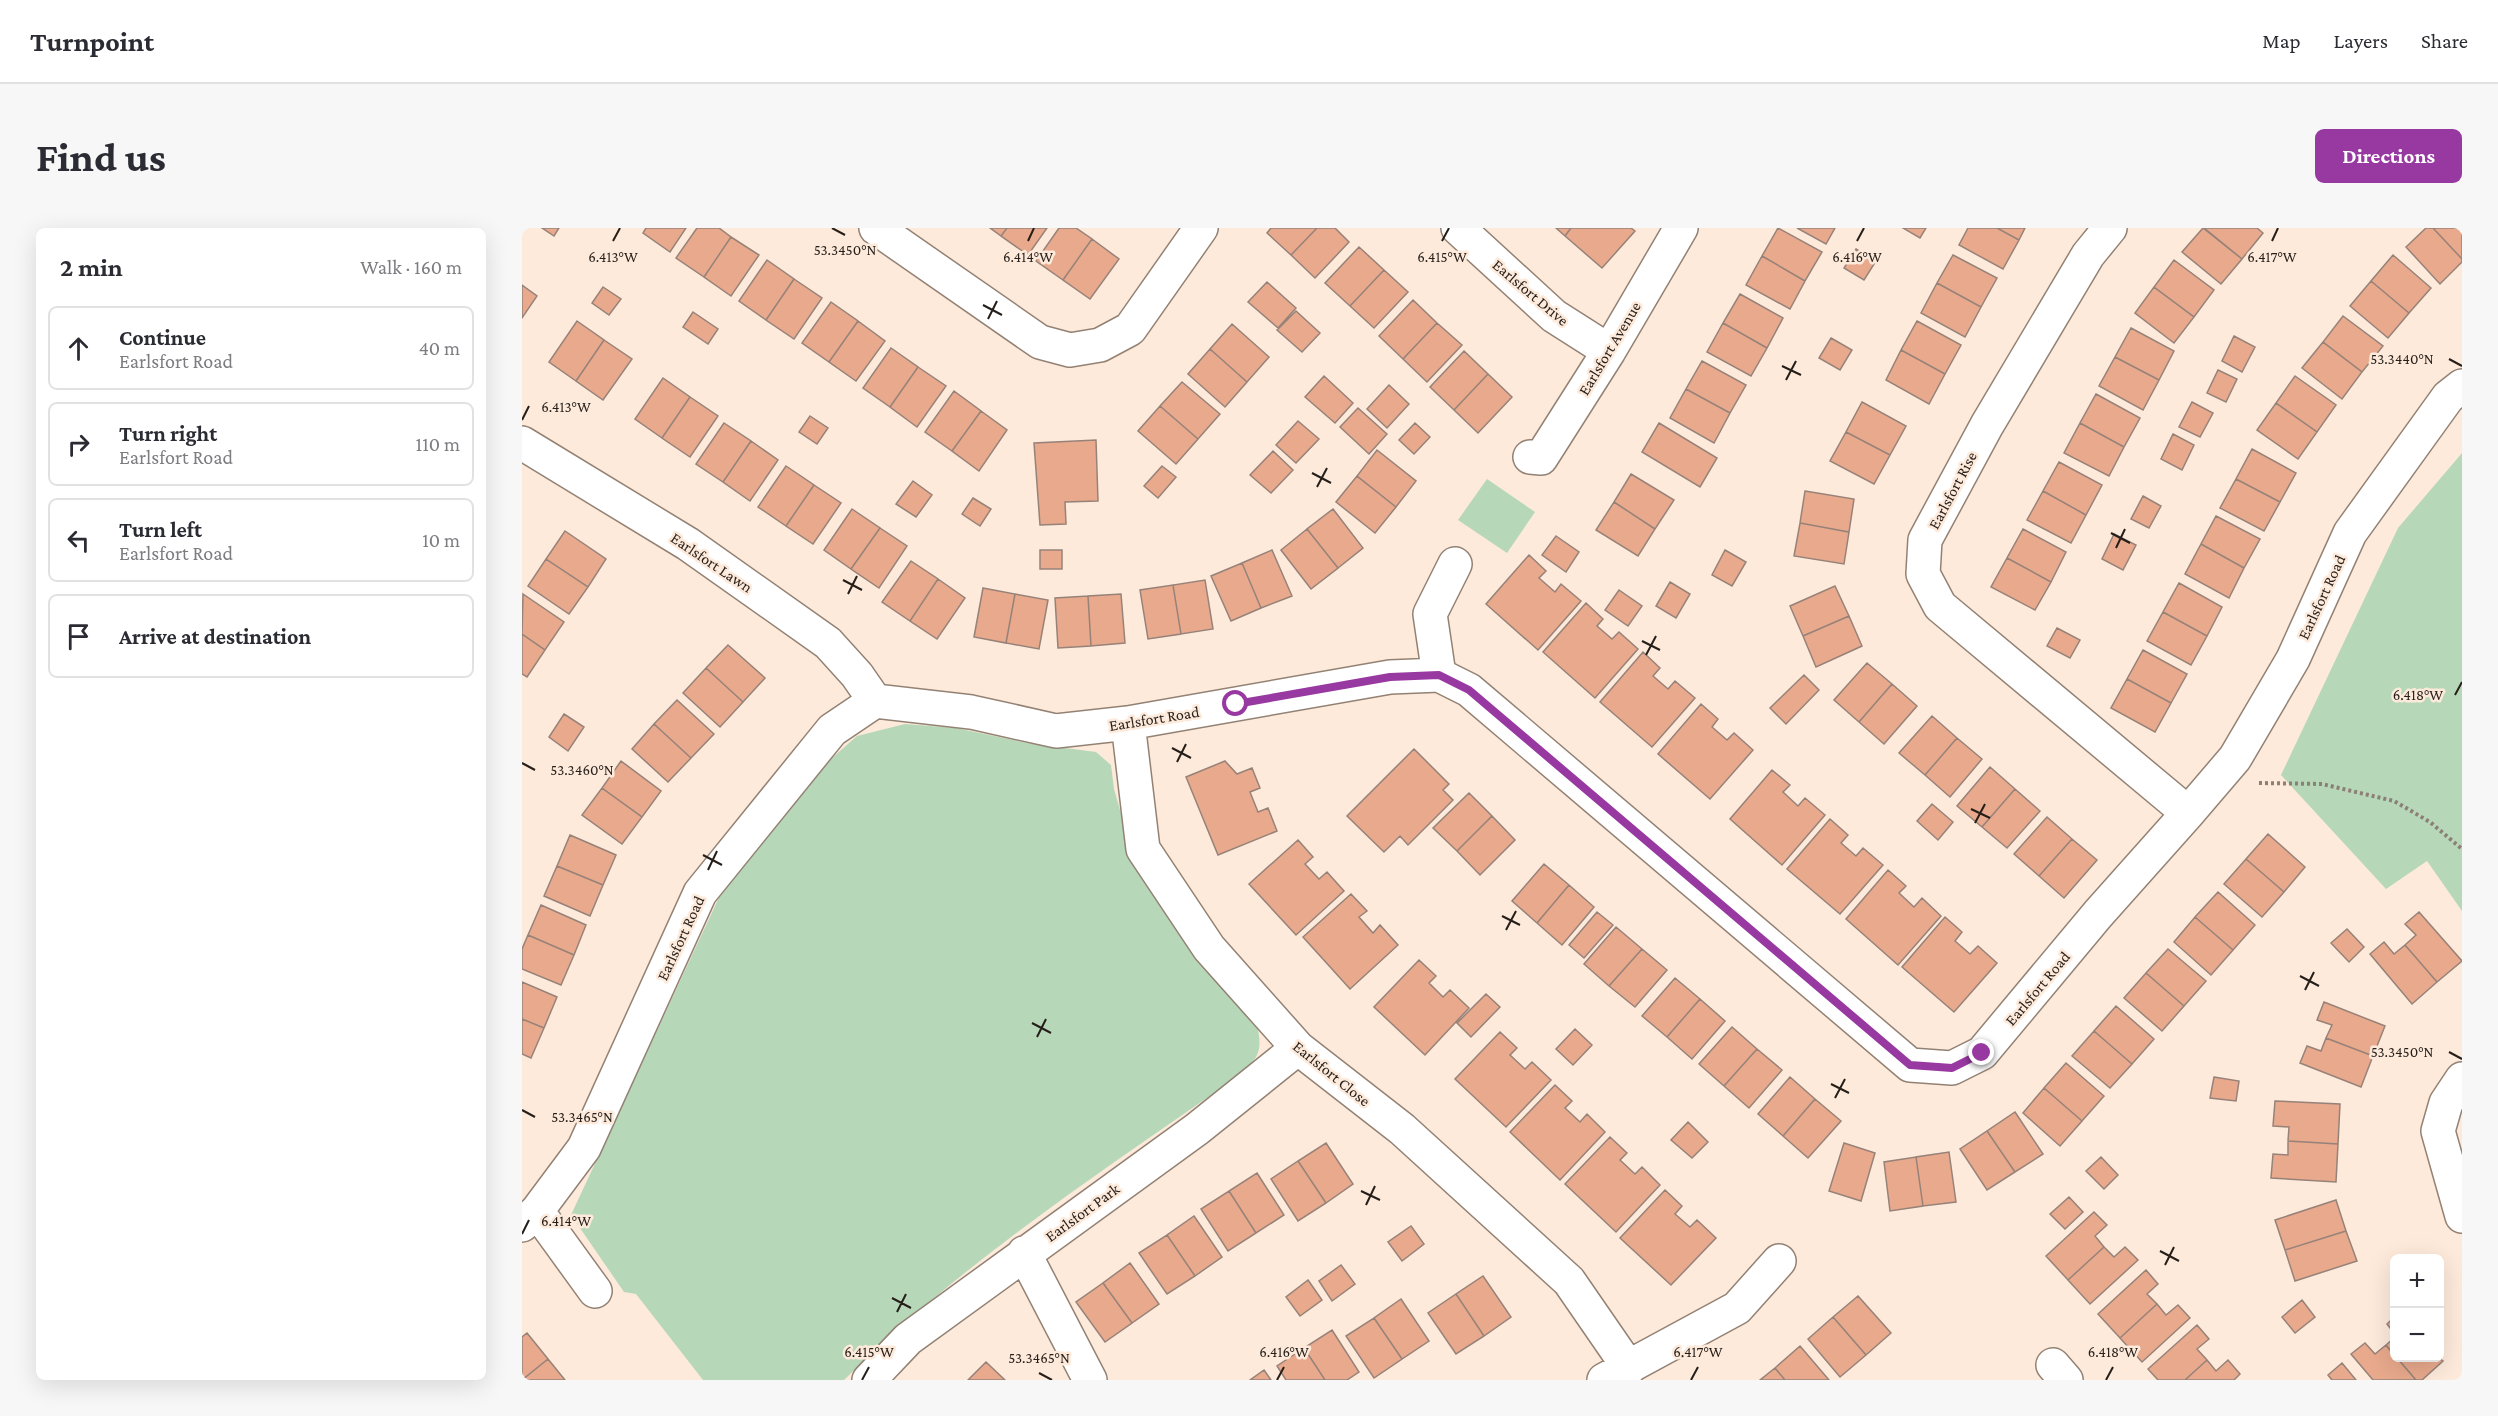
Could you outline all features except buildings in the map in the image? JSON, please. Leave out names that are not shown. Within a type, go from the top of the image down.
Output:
[{"type":"street","points":[[876,228],[1040,342],[1070,350],[1100,345],[1130,329],[1201,228]]},
{"type":"street","name":"Earlsfort Drive","points":[[1458,228],[1554,316],[1609,351]]},
{"type":"street","name":"Earlsfort Avenue","points":[[1530,457],[1541,458],[1609,351],[1681,228]]},
{"type":"street","name":"Earlsfort Rise","points":[[2110,228],[2088,255],[1981,435],[1925,540],[1923,574],[1940,606],[2188,813]]},
{"type":"street","name":"Earlsfort Road","points":[[596,1291],[529,1218],[584,1148],[700,892],[832,730],[875,701],[971,712],[1056,731],[1128,723],[1390,677],[1439,675],[1469,690],[1910,1065],[1952,1068],[1982,1053],[2098,914],[2235,758],[2293,658],[2350,534],[2448,397],[2462,386]]},
{"type":"street","name":"Earlsfort Lawn","points":[[524,449],[688,544],[828,643],[857,675],[875,701]]},
{"type":"street","points":[[1439,675],[1430,614],[1455,564]]},
{"type":"street","name":"Earlsfort Close","points":[[1128,723],[1143,849],[1209,948],[1298,1048],[1402,1129],[1569,1281],[1617,1374],[1737,1308],[1779,1261]]},
{"type":"street","name":"Earlsfort Park","points":[[869,1380],[908,1339],[1197,1129],[1298,1048]]},
{"type":"street","points":[[2462,1079],[2446,1103],[2438,1131],[2462,1216]]},
{"type":"street","points":[[1024,1253],[1090,1380]]},
{"type":"path","points":[[2256,783],[2322,784],[2394,801],[2430,822],[2462,849]]},
{"type":"green space","points":[[2462,453],[2462,911],[2427,861],[2386,889],[2281,775],[2398,528]]},
{"type":"green space","points":[[1487,479],[1535,512],[1507,553],[1458,520]]},
{"type":"green space","points":[[905,724],[956,728],[1027,743],[1096,752],[1111,765],[1114,789],[1132,852],[1172,921],[1258,1030],[1259,1048],[1250,1065],[1231,1081],[1080,1186],[982,1259],[888,1338],[844,1380],[703,1380],[636,1294],[624,1292],[571,1215],[722,891],[824,765],[857,736]]},
{"type":"route","points":[[1236,704],[1390,677],[1439,675],[1469,690],[1910,1065],[1952,1068],[1982,1053]]}]
